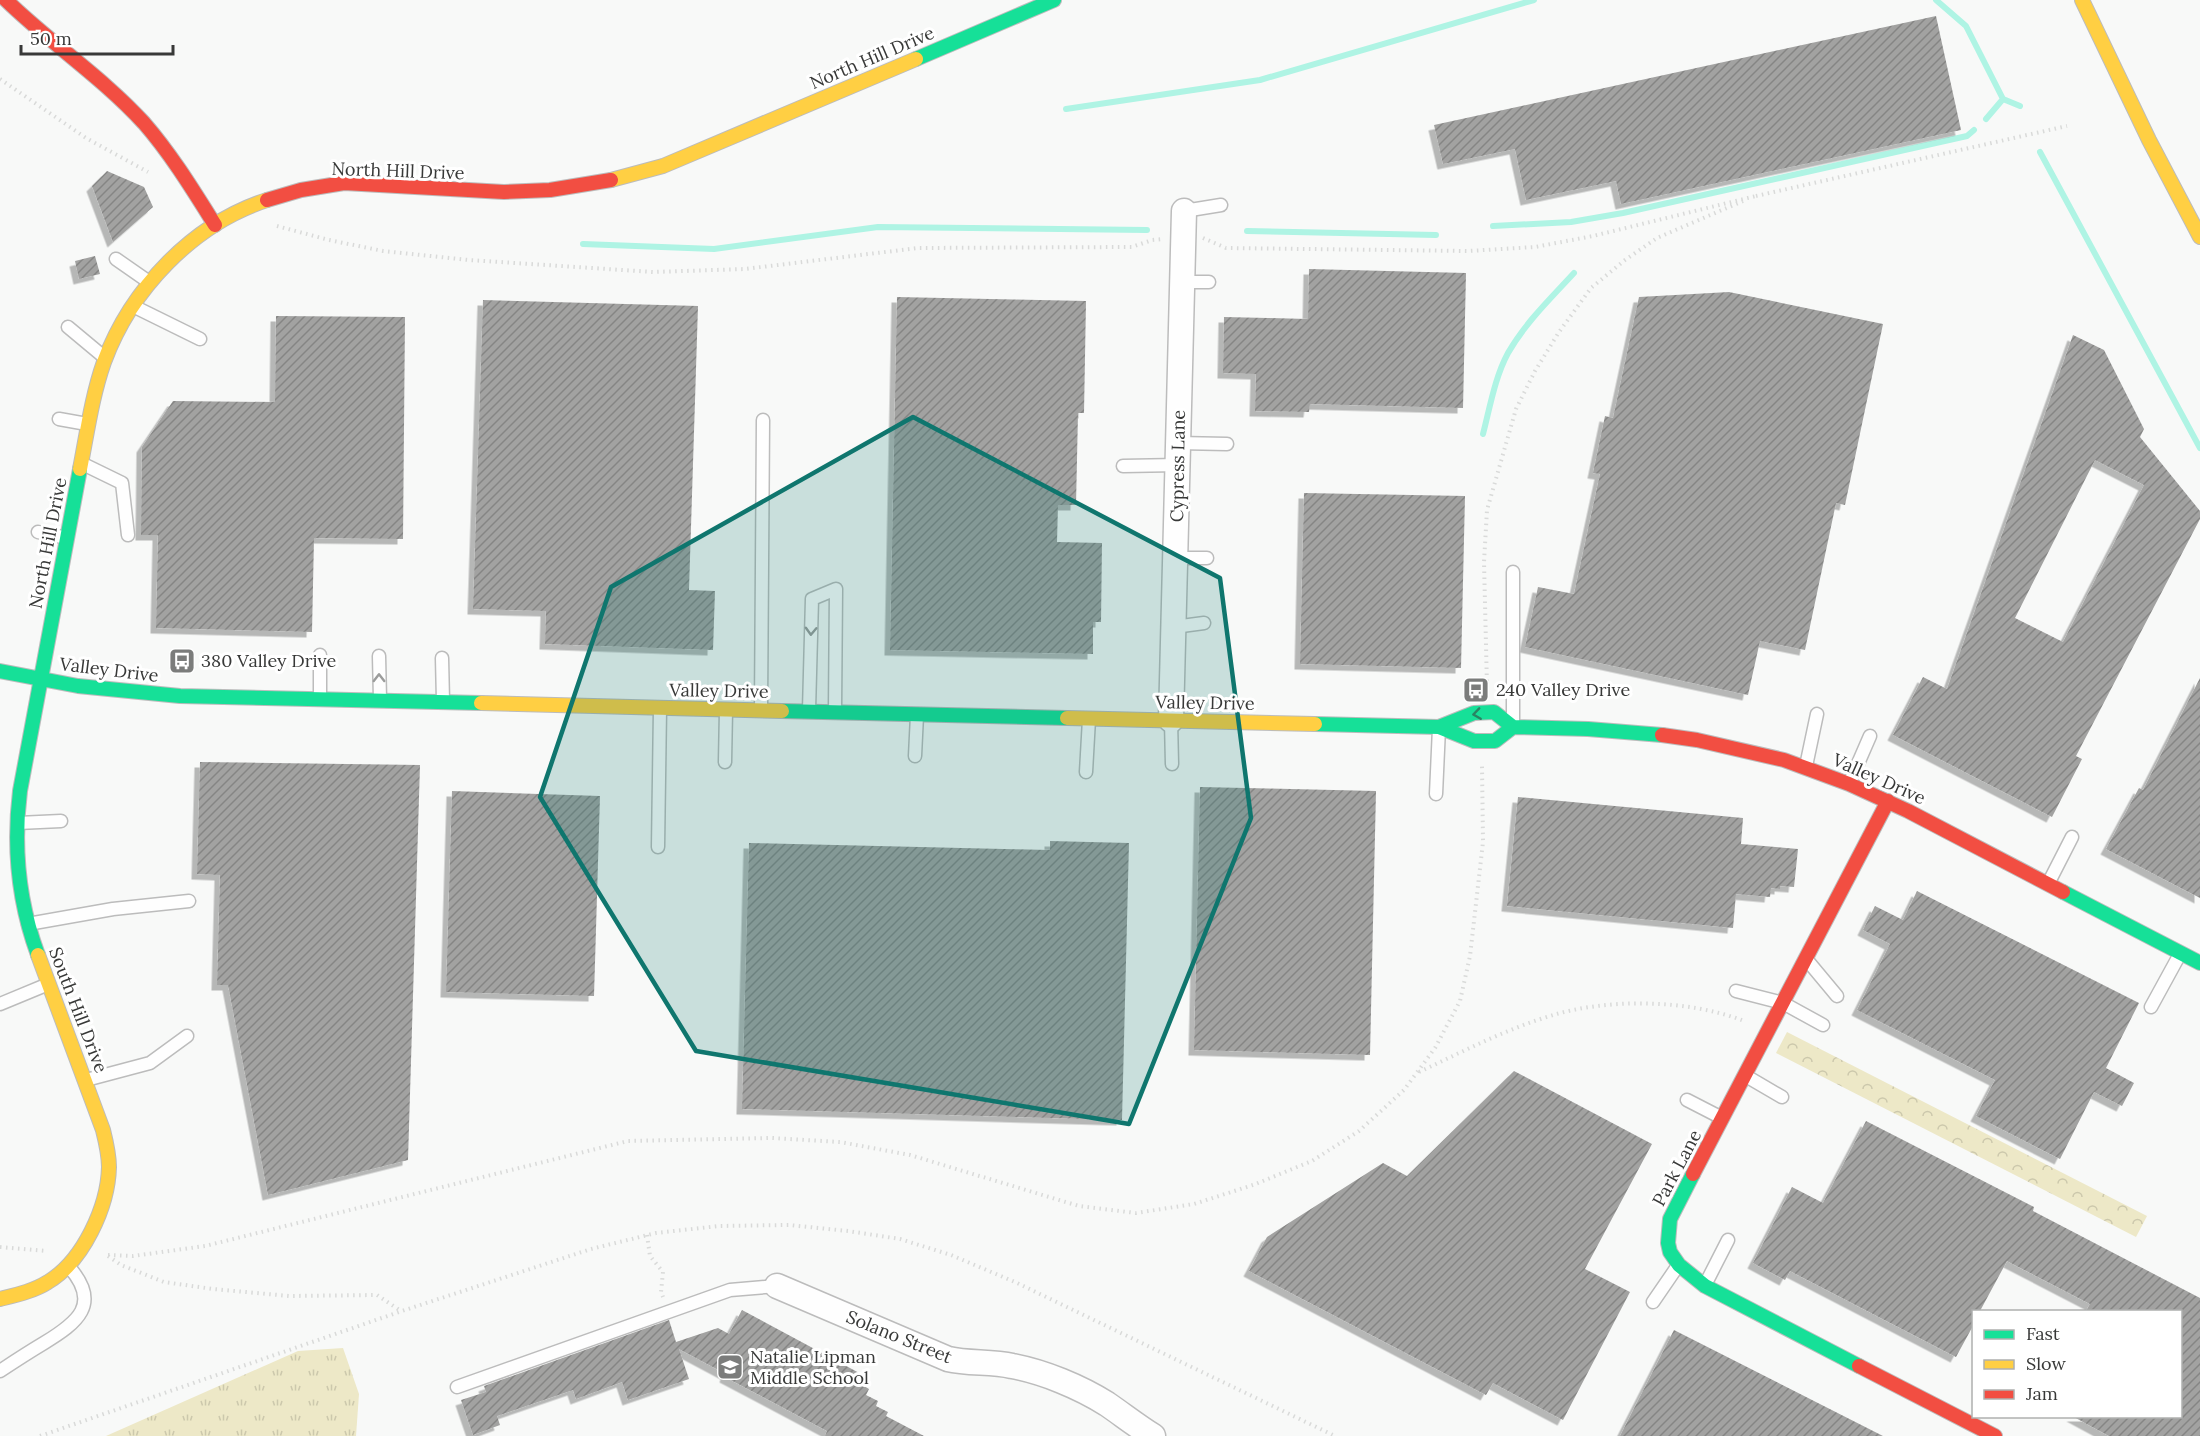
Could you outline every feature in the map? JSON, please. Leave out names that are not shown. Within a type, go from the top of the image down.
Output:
[{"type":"street","points":[[6,0],[23,18],[131,110],[145,125],[167,151],[215,225]]},
{"type":"street","name":"North Hill Drive","points":[[41,680],[89,424],[106,359],[132,305],[149,282],[185,245],[255,203],[278,195],[342,183],[483,192],[528,192],[574,188],[619,180],[663,166],[1054,0]]},
{"type":"street","points":[[2082,0],[2149,140],[2200,237]]},
{"type":"street","name":"Cypress Lane","points":[[1172,720],[1184,211]]},
{"type":"street","name":"Valley Drive","points":[[0,671],[41,680],[159,695],[1439,727],[1473,741],[1495,741],[1513,727]]},
{"type":"street","name":"South Hill Drive","points":[[0,1299],[27,1292],[49,1281],[68,1267],[88,1242],[98,1215],[109,1168],[108,1148],[103,1130],[27,925],[17,874],[16,823],[41,680]]},
{"type":"street","name":"Valley Drive","points":[[1439,727],[1474,713],[1494,712],[1513,727],[1599,730],[1674,736],[1741,749],[1806,767],[1850,783],[1888,801],[2200,963]]},
{"type":"street","name":"Park Lane","points":[[1677,1266],[1670,1251],[1667,1236],[1670,1219],[1888,801]]},
{"type":"street","points":[[1677,1266],[1705,1286],[1995,1436]]},
{"type":"street","name":"Solano Street","points":[[777,1287],[948,1359],[966,1363],[996,1363],[1014,1366],[1043,1375],[1105,1403],[1141,1433]]},
{"type":"lane","points":[[1184,211],[1221,205]]},
{"type":"lane","points":[[116,259],[149,282]]},
{"type":"lane","points":[[1182,282],[1209,282]]},
{"type":"lane","points":[[132,305],[200,339]]},
{"type":"lane","points":[[68,327],[106,359]]},
{"type":"lane","points":[[59,418],[89,424]]},
{"type":"lane","points":[[760,710],[763,420]]},
{"type":"lane","points":[[1123,466],[1227,444]]},
{"type":"lane","points":[[82,463],[122,483],[128,535]]},
{"type":"lane","points":[[38,532],[68,538]]},
{"type":"lane","points":[[1175,558],[1207,558]]},
{"type":"lane","points":[[1513,572],[1513,727]]},
{"type":"lane","points":[[809,711],[812,599],[836,589],[835,712]]},
{"type":"lane","points":[[1174,627],[1204,623]]},
{"type":"lane","points":[[320,655],[320,699]]},
{"type":"lane","points":[[379,656],[380,701]]},
{"type":"lane","points":[[442,658],[443,702]]},
{"type":"lane","points":[[658,847],[660,708]]},
{"type":"lane","points":[[725,762],[726,709]]},
{"type":"lane","points":[[915,756],[917,714]]},
{"type":"lane","points":[[1806,767],[1816,714]]},
{"type":"lane","points":[[1086,772],[1089,718]]},
{"type":"lane","points":[[1172,720],[1172,764]]},
{"type":"lane","points":[[1436,794],[1439,727]]},
{"type":"lane","points":[[1850,783],[1870,736]]},
{"type":"lane","points":[[16,823],[61,820]]},
{"type":"lane","points":[[2048,884],[2072,837]]},
{"type":"lane","points":[[27,925],[113,909],[189,901]]},
{"type":"lane","points":[[2151,1007],[2180,952]]},
{"type":"lane","points":[[1807,959],[1837,996]]},
{"type":"lane","points":[[0,1004],[49,984]]},
{"type":"lane","points":[[1736,991],[1783,1003],[1824,1025]]},
{"type":"lane","points":[[86,1080],[150,1063],[187,1036]]},
{"type":"lane","points":[[1745,1076],[1782,1097]]},
{"type":"lane","points":[[1687,1100],[1723,1119]]},
{"type":"lane","points":[[1705,1286],[1728,1240]]},
{"type":"lane","points":[[1653,1302],[1677,1266]]},
{"type":"lane","points":[[0,1371],[64,1331],[81,1314],[85,1304],[85,1294],[81,1283],[68,1267]]},
{"type":"lane","points":[[457,1387],[730,1290],[777,1287]]},
{"type":"lane","points":[[1963,1436],[1970,1423]]},
{"type":"path","points":[[0,80],[86,138],[154,176]]},
{"type":"path","points":[[266,223],[329,240],[383,251],[469,260],[654,272],[745,269],[918,248],[1132,247],[1152,240],[1183,238],[1207,238],[1226,248],[1468,251],[1524,247],[1593,236],[1755,196],[2067,126]]},
{"type":"path","points":[[1487,691],[1485,562],[1487,510],[1516,409],[1535,371],[1559,332],[1591,288],[1625,260],[1657,238],[1755,196]]},
{"type":"path","points":[[0,1247],[133,1256],[205,1246],[628,1141],[772,1138],[840,1142],[910,1155],[1079,1206],[1136,1213],[1194,1204],[1253,1185],[1312,1161],[1359,1131],[1404,1090],[1418,1073],[1435,1048],[1460,1001],[1470,956],[1483,842],[1482,754]]},
{"type":"path","points":[[1418,1073],[1509,1031],[1552,1015],[1594,1007],[1635,1004],[1678,1006],[1729,1015],[1768,1030]]},
{"type":"path","points":[[647,1235],[650,1256],[663,1272],[661,1292],[670,1311]]},
{"type":"path","points":[[107,1255],[120,1265],[164,1282],[289,1296],[376,1295],[402,1311]]},
{"type":"highlighted area","points":[[913,417],[1220,578],[1251,818],[1129,1124],[696,1051],[540,797],[611,587]]},
{"type":"green space","points":[[1787,1032],[2147,1216],[2136,1237],[1776,1053]]},
{"type":"green space","points":[[343,1348],[359,1394],[356,1436],[106,1436],[298,1351]]},
{"type":"building","points":[[1936,16],[1961,130],[1621,204],[1616,181],[1526,200],[1515,149],[1443,164],[1434,125]]},
{"type":"building","points":[[107,171],[144,187],[153,207],[113,242],[92,186]]},
{"type":"building","points":[[95,256],[100,274],[79,279],[75,261]]},
{"type":"building","points":[[1309,269],[1466,273],[1463,408],[1310,404],[1309,412],[1255,411],[1256,374],[1223,373],[1224,317],[1308,319]]},
{"type":"building","points":[[1729,292],[1883,324],[1845,505],[1836,503],[1805,650],[1760,641],[1748,695],[1525,647],[1538,587],[1574,594],[1600,474],[1593,473],[1605,416],[1613,418],[1639,297]]},
{"type":"building","points":[[897,297],[1086,301],[1084,413],[1078,413],[1076,505],[1058,505],[1057,542],[1102,543],[1101,622],[1093,622],[1093,654],[890,650]]},
{"type":"building","points":[[483,300],[698,306],[689,590],[715,591],[713,650],[545,644],[546,611],[473,609]]},
{"type":"building","points":[[276,316],[405,317],[403,539],[314,538],[312,632],[156,628],[158,535],[141,535],[142,447],[173,401],[275,402]]},
{"type":"building","points":[[2073,335],[2104,350],[2144,429],[2140,437],[2200,511],[2200,519],[2076,756],[2082,759],[2052,817],[1893,735],[1923,677],[1947,689]],"holes":[[[2095,460],[2144,485],[2063,642],[2015,618]]]},
{"type":"building","points":[[1304,493],[1465,496],[1461,668],[1300,664]]},
{"type":"building","points":[[2200,678],[2200,898],[2106,849],[2139,788],[2143,790]]},
{"type":"building","points":[[200,762],[420,765],[408,1160],[268,1195],[228,985],[217,985],[220,875],[197,874]]},
{"type":"building","points":[[1200,787],[1376,791],[1370,1055],[1194,1050]]},
{"type":"building","points":[[452,791],[600,796],[594,996],[446,992]]},
{"type":"building","points":[[1518,797],[1743,818],[1741,844],[1798,849],[1794,887],[1771,888],[1770,897],[1736,894],[1733,928],[1507,906]]},
{"type":"building","points":[[1050,841],[1129,843],[1122,1120],[742,1109],[749,843],[1050,850]]},
{"type":"building","points":[[1917,891],[2139,1003],[2106,1068],[2134,1083],[2122,1106],[2094,1092],[2060,1159],[1976,1116],[1995,1080],[1857,1010],[1890,944],[1863,930],[1875,906],[1903,920]]},
{"type":"building","points":[[1514,1071],[1652,1144],[1585,1269],[1630,1292],[1563,1420],[1493,1383],[1486,1395],[1249,1271],[1267,1237],[1383,1163],[1407,1176]]},
{"type":"building","points":[[1866,1121],[2034,1207],[2033,1211],[2200,1298],[2200,1436],[2109,1436],[2076,1418],[2182,1418],[2182,1310],[2087,1310],[2090,1304],[2007,1261],[1981,1310],[1972,1310],[1972,1328],[1956,1357],[1790,1271],[1785,1280],[1753,1263],[1792,1187],[1823,1203]]},
{"type":"building","points":[[742,1310],[863,1375],[859,1383],[869,1389],[866,1395],[878,1401],[876,1406],[888,1412],[886,1416],[924,1436],[825,1436],[827,1431],[725,1377],[726,1374],[679,1349],[689,1379],[628,1400],[622,1382],[576,1399],[573,1390],[497,1416],[500,1425],[473,1435],[461,1400],[486,1392],[484,1386],[669,1320],[676,1342],[718,1328],[729,1334]]},
{"type":"building","points":[[1674,1330],[1883,1436],[1620,1436]]},
{"type":"waterway","points":[[1066,109],[1260,80],[1534,0]]},
{"type":"waterway","points":[[1936,0],[1966,26],[2003,99],[2020,106]]},
{"type":"waterway","points":[[1986,119],[2003,99]]},
{"type":"waterway","points":[[1493,226],[1571,222],[1623,213],[1967,136],[1974,130]]},
{"type":"waterway","points":[[2040,152],[2200,448]]},
{"type":"waterway","points":[[583,244],[714,249],[878,227],[1147,230]]},
{"type":"waterway","points":[[1247,231],[1436,235]]},
{"type":"waterway","points":[[1483,434],[1496,382],[1508,353],[1530,321],[1574,273]]},
{"type":"traffic: fast","points":[[916,59],[1054,0]]},
{"type":"traffic: fast","points":[[38,955],[26,915],[19,874],[18,812],[80,469]]},
{"type":"traffic: fast","points":[[0,671],[78,686],[180,696],[481,703]]},
{"type":"traffic: fast","points":[[782,711],[1067,718]]},
{"type":"traffic: fast","points":[[1439,727],[1474,713],[1494,712],[1513,727],[1588,729],[1662,735]]},
{"type":"traffic: fast","points":[[1315,724],[1439,727],[1474,741],[1495,741],[1513,727]]},
{"type":"traffic: fast","points":[[2063,892],[2200,963]]},
{"type":"traffic: fast","points":[[1693,1174],[1670,1219],[1668,1243],[1670,1252],[1679,1265],[1705,1286],[1859,1366]]},
{"type":"traffic: slow","points":[[2082,0],[2149,140],[2200,237]]},
{"type":"traffic: slow","points":[[611,180],[663,166],[916,59]]},
{"type":"traffic: slow","points":[[80,469],[90,415],[104,362],[130,309],[148,285],[190,243],[214,225],[267,200]]},
{"type":"traffic: slow","points":[[481,703],[782,711]]},
{"type":"traffic: slow","points":[[1067,718],[1315,724]]},
{"type":"traffic: slow","points":[[0,1299],[43,1285],[61,1273],[91,1232],[108,1183],[109,1167],[103,1130],[38,955]]},
{"type":"traffic: jam","points":[[6,0],[111,90],[144,123],[173,160],[215,225]]},
{"type":"traffic: jam","points":[[267,200],[301,190],[344,183],[504,192],[550,190],[611,180]]},
{"type":"traffic: jam","points":[[1662,735],[1697,740],[1784,760],[1849,784],[1908,811],[2063,892]]},
{"type":"traffic: jam","points":[[1693,1174],[1888,801]]},
{"type":"traffic: jam","points":[[1859,1366],[1995,1436]]},
{"type":"place","name":"380 Valley Drive","points":[[182,661]]},
{"type":"place","name":"240 Valley Drive","points":[[1476,690]]},
{"type":"place","name":"Natalie Lipman Middle School","points":[[730,1367]]}]
